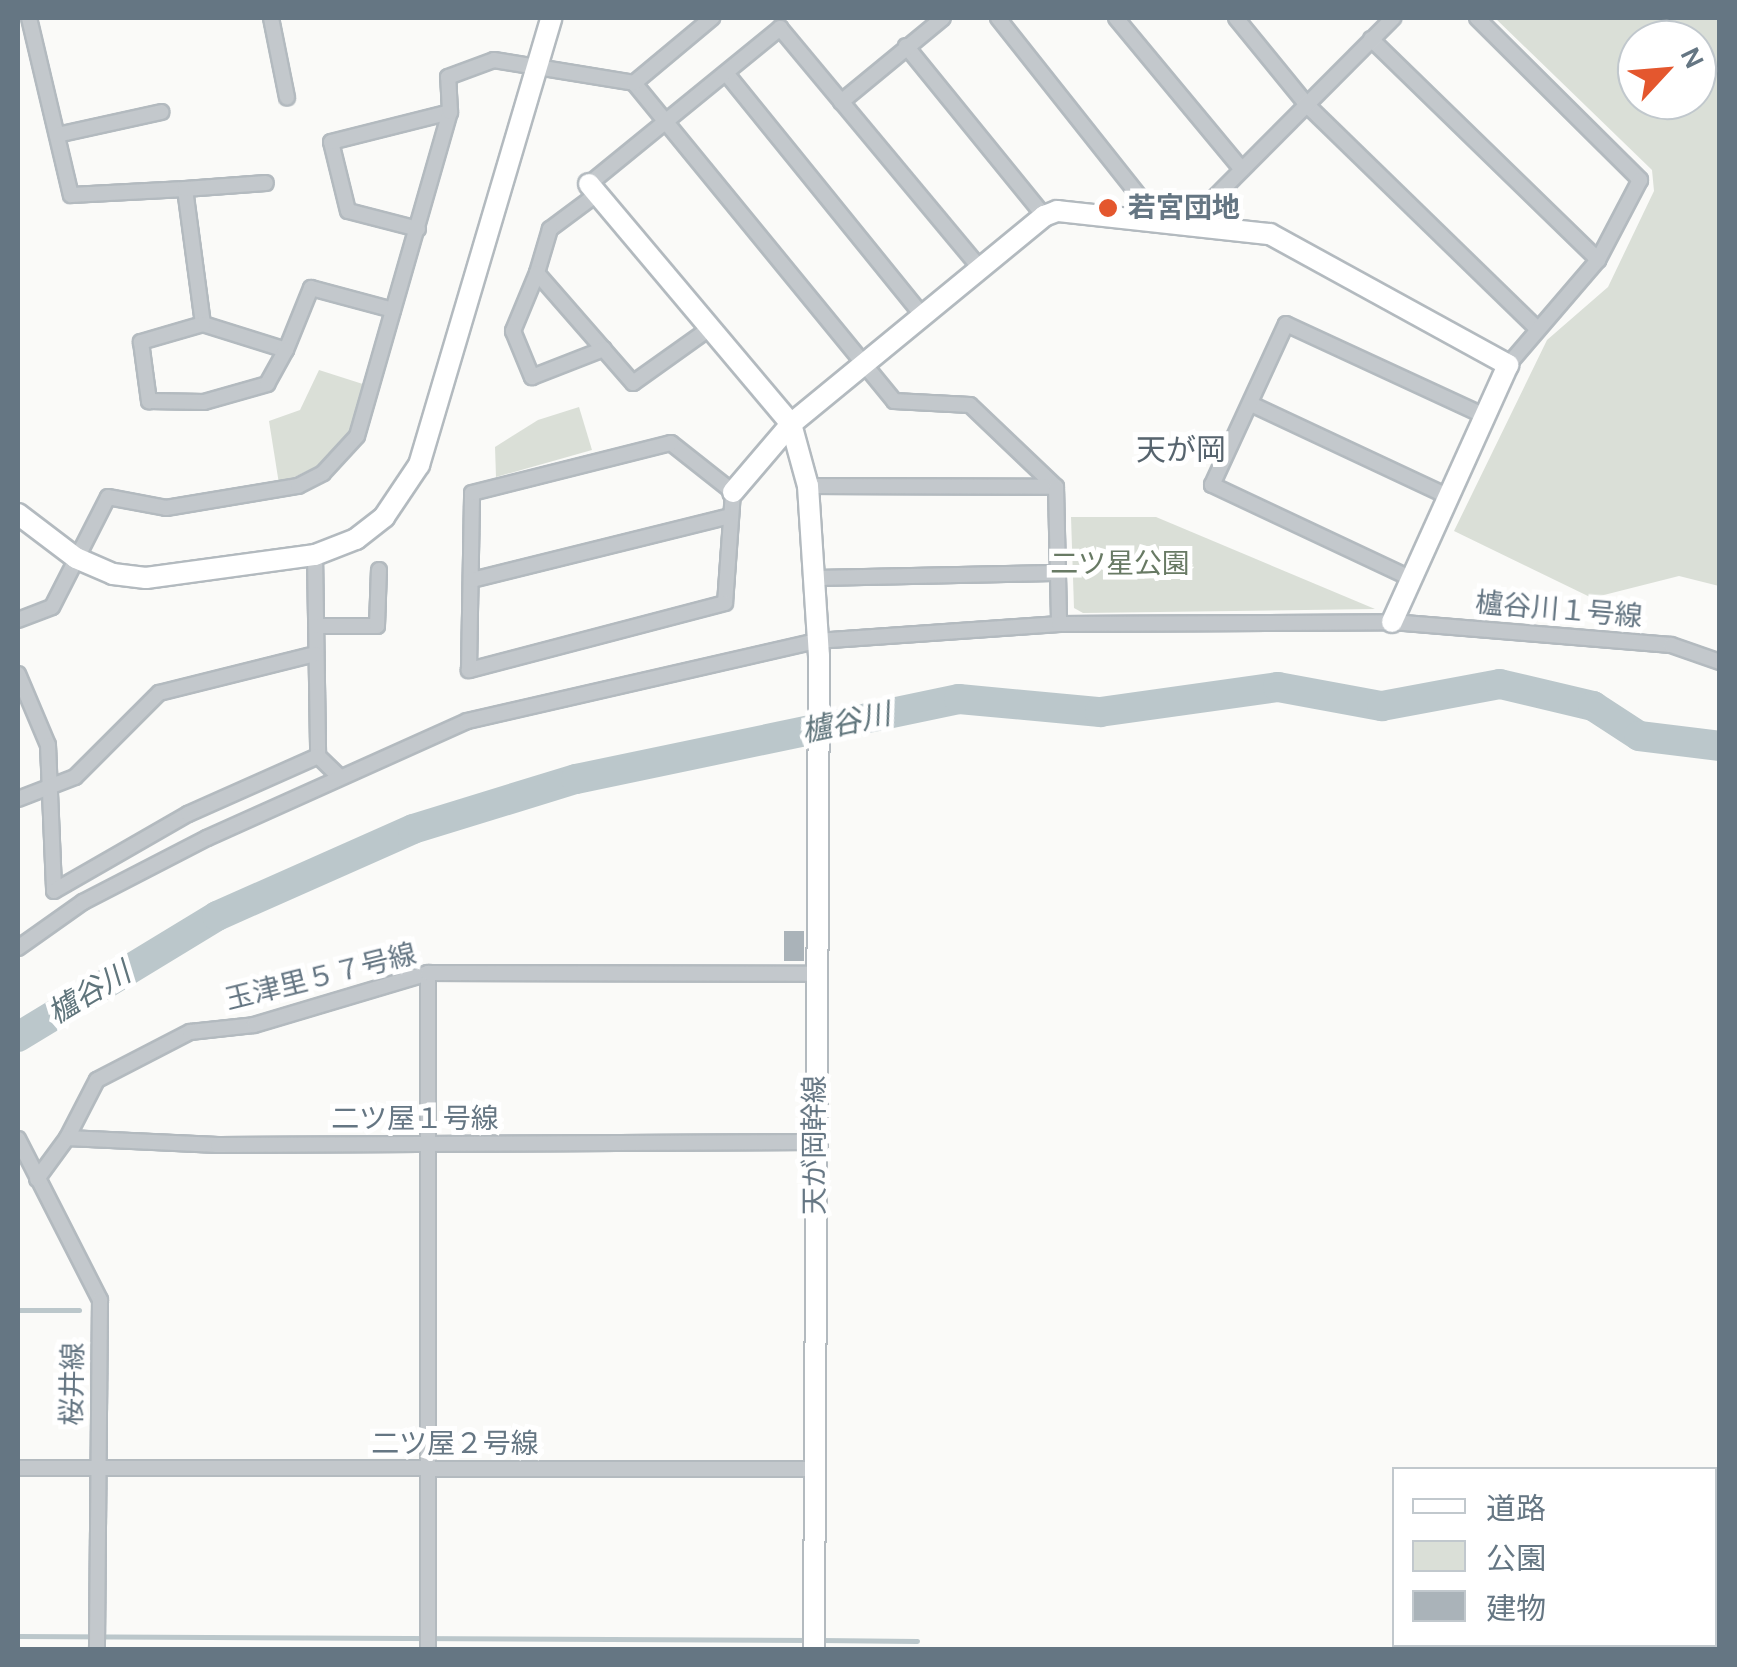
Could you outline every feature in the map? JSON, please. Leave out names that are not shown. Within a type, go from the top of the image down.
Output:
[{"type":"street","points":[[29,18],[71,196],[266,183]]},
{"type":"street","points":[[271,18],[287,96]]},
{"type":"street","points":[[18,515],[76,558],[113,574],[146,578],[315,555],[356,539],[384,517],[419,465],[551,18]]},
{"type":"street","points":[[18,620],[52,607],[108,497],[166,508],[298,486],[323,473],[358,436],[450,112],[448,77],[494,60],[538,70],[634,82],[712,18]]},
{"type":"street","points":[[841,102],[943,18]]},
{"type":"street","points":[[998,18],[1159,221]]},
{"type":"street","points":[[1116,18],[1242,170]]},
{"type":"street","points":[[1236,18],[1307,104],[1535,327]]},
{"type":"street","points":[[1188,224],[1393,18]]},
{"type":"street","points":[[1392,622],[1508,365],[1535,327],[1598,260],[1640,180],[1477,18]]},
{"type":"street","points":[[604,349],[532,376],[512,331],[537,273],[550,229],[664,123],[726,73],[776,23],[980,268]]},
{"type":"street","points":[[1372,40],[1598,260]]},
{"type":"street","points":[[906,46],[1044,216]]},
{"type":"street","points":[[726,73],[922,315]]},
{"type":"street","points":[[634,82],[894,401],[970,405],[1056,487],[1059,624]]},
{"type":"street","points":[[57,135],[162,112]]},
{"type":"street","points":[[418,230],[348,212],[331,142],[450,112]]},
{"type":"street","points":[[185,189],[203,324]]},
{"type":"street","points":[[593,189],[791,424]]},
{"type":"street","points":[[733,492],[671,443],[472,493],[469,670],[725,603],[726,516],[733,492],[791,424],[1044,216],[1159,221],[1270,234],[1508,365]]},
{"type":"street","points":[[537,273],[634,383],[710,328]]},
{"type":"street","points":[[286,350],[203,324],[142,342],[149,401],[204,402],[267,384],[286,350],[311,288],[392,310]]},
{"type":"street","points":[[1410,578],[1212,485],[1286,324],[1483,415]]},
{"type":"street","points":[[1251,404],[1447,496]]},
{"type":"street","name":"天が岡幹線","points":[[791,424],[808,486],[817,648],[814,1643]]},
{"type":"street","points":[[808,486],[1056,487]]},
{"type":"street","points":[[472,580],[726,516]]},
{"type":"street","points":[[315,555],[318,756],[340,777]]},
{"type":"street","points":[[318,626],[376,626],[378,570]]},
{"type":"street","points":[[812,578],[1058,573]]},
{"type":"street","name":"櫨谷川１号線","points":[[18,948],[83,902],[340,777],[467,722],[817,648],[1059,624],[1392,622],[1671,645],[1720,662]]},
{"type":"street","points":[[18,799],[54,789],[160,693],[315,654]]},
{"type":"street","points":[[18,674],[48,745],[54,789],[54,891],[188,814],[318,756]]},
{"type":"street","points":[[428,973],[428,1642]]},
{"type":"street","name":"玉津里５７号線","points":[[67,1138],[97,1080],[190,1032],[254,1025],[428,973],[816,974]]},
{"type":"street","points":[[37,1179],[67,1138]]},
{"type":"street","name":"二ツ屋１号線","points":[[67,1138],[428,1144],[815,1142]]},
{"type":"street","name":"桜井線","points":[[18,1139],[100,1300],[97,1641]]},
{"type":"street","name":"二ツ屋２号線","points":[[18,1468],[814,1469]]},
{"type":"green space","points":[[1495,18],[1719,18],[1719,586],[1679,576],[1592,598],[1454,531],[1547,340],[1608,287],[1654,191],[1652,170]]},
{"type":"green space","points":[[319,370],[369,386],[354,431],[329,461],[279,484],[269,421],[300,410]]},
{"type":"green space","points":[[579,407],[592,450],[496,477],[495,447],[538,420]]},
{"type":"green space","name":"二ツ星公園","points":[[1071,517],[1156,517],[1375,609],[1083,613],[1074,608]]},
{"type":"building","points":[[784,931],[804,931],[804,961],[784,961]]},
{"type":"waterway","name":"櫨谷川","points":[[18,1037],[217,916],[413,829],[576,779],[959,699],[1100,712],[1278,687],[1382,706],[1500,684],[1593,706],[1639,736],[1720,746]]},
{"type":"waterway","points":[[18,1310],[79,1310]]},
{"type":"waterway","points":[[18,1636],[809,1640]]},
{"type":"waterway","points":[[820,1640],[917,1641]]},
{"type":"place","name":"若宮団地","points":[[1108,208]]},
{"type":"district","name":"天が岡","points":[[1181,450]]}]
